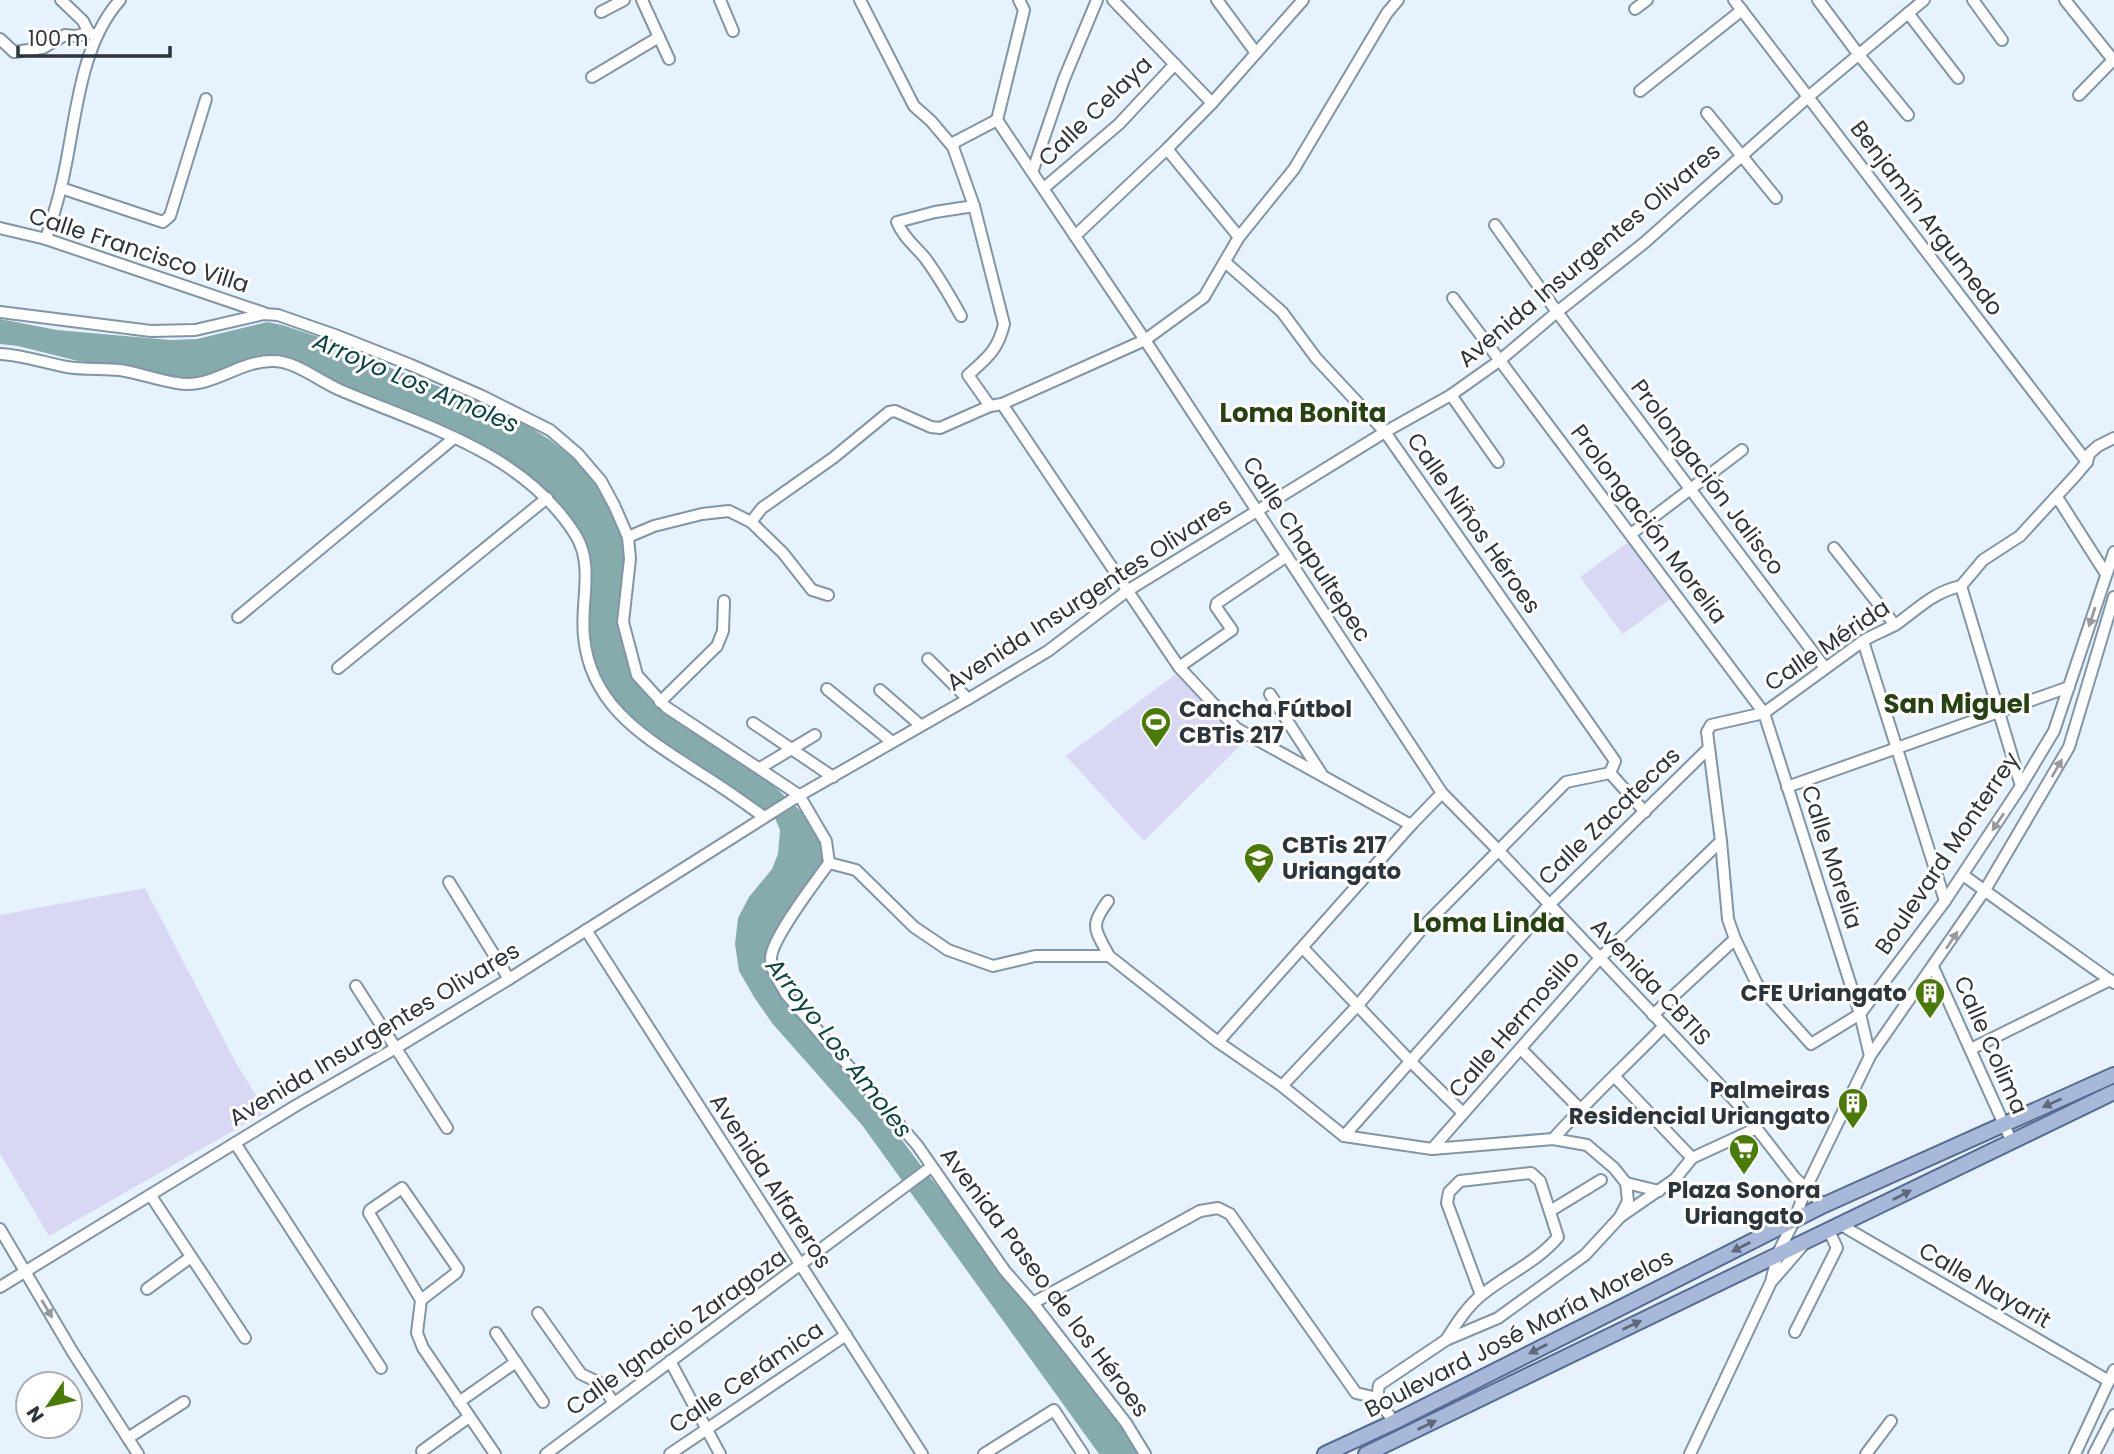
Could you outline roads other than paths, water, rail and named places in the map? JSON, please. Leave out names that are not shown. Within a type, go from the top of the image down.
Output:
[{"type":"main road","name":"Boulevard José María Morelos","points":[[1325,1454],[1394,1422],[1824,1205],[2114,1075]]},
{"type":"main road","name":"Boulevard José María Morelos","points":[[1366,1454],[2114,1092]]},
{"type":"main road","points":[[1824,1205],[1835,1208],[1840,1216],[1835,1228]]},
{"type":"main road","points":[[1795,1220],[1798,1232],[1806,1241]]},
{"type":"street","points":[[61,0],[93,34]]},
{"type":"street","points":[[46,239],[61,188],[93,34],[120,0]]},
{"type":"street","points":[[601,12],[624,0]]},
{"type":"street","points":[[642,0],[669,59]]},
{"type":"street","points":[[720,0],[733,31]]},
{"type":"street","points":[[860,0],[914,106],[953,147],[974,206],[1004,324],[1000,340],[992,353],[968,375],[996,405],[1179,667],[1236,728],[1411,825]]},
{"type":"street","points":[[1032,170],[1064,79],[1097,0]]},
{"type":"street","points":[[1113,0],[1212,103]]},
{"type":"street","points":[[1217,0],[1256,53]]},
{"type":"street","points":[[751,522],[762,508],[833,458],[889,412],[895,411],[930,427],[940,428],[1145,340],[1204,297],[1239,237],[1294,169],[1396,0]]},
{"type":"street","points":[[1635,9],[1647,0]]},
{"type":"street","name":"Benjamín Argumedo","points":[[1734,0],[2087,462]]},
{"type":"street","points":[[1818,0],[1908,115]]},
{"type":"street","name":"Avenida Insurgentes Olivares","points":[[0,1287],[509,979],[797,796],[1048,651],[1128,591],[1385,432],[1451,395],[1499,361],[1644,243],[1808,97],[1924,0]]},
{"type":"street","points":[[1973,0],[2002,40]]},
{"type":"street","points":[[2065,0],[2114,60],[2079,95]]},
{"type":"street","points":[[1075,236],[1212,103],[1301,1]]},
{"type":"street","points":[[953,147],[955,142],[997,120],[1021,5]]},
{"type":"street","points":[[1640,91],[1742,10]]},
{"type":"street","points":[[1908,13],[1958,78]]},
{"type":"street","points":[[0,39],[14,52],[43,48],[65,35],[93,34]]},
{"type":"street","points":[[592,77],[659,37]]},
{"type":"street","name":"Calle Celaya","points":[[1044,188],[1119,124],[1175,64]]},
{"type":"street","points":[[61,188],[163,222],[170,216],[206,99]]},
{"type":"street","points":[[1707,113],[1776,198]]},
{"type":"street","name":"Calle Chapultepec","points":[[997,120],[1145,340],[1442,793]]},
{"type":"street","points":[[1167,149],[1239,237]]},
{"type":"street","points":[[961,316],[923,256],[901,232],[898,222],[935,212],[974,206]]},
{"type":"street","name":"Prolongación Jalisco","points":[[1494,225],[1825,668]]},
{"type":"street","name":"Calle Francisco Villa","points":[[0,228],[46,239],[264,314]]},
{"type":"street","name":"Calle Niños Héroes","points":[[1224,262],[1282,312],[1316,358],[1385,432],[1615,761],[1610,773]]},
{"type":"street","name":"Prolongación Morelia","points":[[1453,298],[1764,713]]},
{"type":"street","points":[[0,312],[151,331],[194,330],[264,314],[293,320],[411,365],[550,430],[578,454],[601,481],[628,537],[630,559],[623,622],[637,675],[660,702],[760,768],[797,796],[826,841],[830,863],[856,870],[914,926],[948,950],[993,966],[1035,956],[1109,956]]},
{"type":"street","points":[[0,354],[66,367],[138,373],[187,384],[205,382],[257,363],[272,360],[286,362],[340,390],[481,450],[503,463],[547,498],[576,535],[583,550],[586,563],[583,633],[591,671],[602,691],[637,732],[766,816]]},
{"type":"street","points":[[1451,395],[1498,463]]},
{"type":"street","points":[[238,617],[454,438]]},
{"type":"street","points":[[2021,786],[1961,586],[1983,559],[2020,536],[2087,462],[2089,454],[2114,438]]},
{"type":"street","points":[[1632,534],[1742,450]]},
{"type":"street","points":[[2057,497],[2106,574]]},
{"type":"street","points":[[338,668],[547,498]]},
{"type":"street","points":[[628,537],[654,526],[729,511],[751,522],[783,553],[812,590],[828,595]]},
{"type":"street","points":[[1834,548],[1895,625]]},
{"type":"street","name":"Boulevard Monterrey","points":[[1860,1014],[1963,875],[2054,731],[2114,552]]},
{"type":"street","points":[[1179,667],[1232,630],[1216,607],[1217,603],[1287,556]]},
{"type":"street","name":"Calle Mérida","points":[[1709,748],[1707,732],[1711,726],[1764,713],[1880,630],[1895,625],[1945,590],[1961,586]]},
{"type":"street","name":"Boulevard Monterrey","points":[[1771,1282],[1778,1253],[1870,1055],[1985,890],[2069,747],[2114,597]]},
{"type":"street","points":[[660,702],[717,646],[723,631],[724,601]]},
{"type":"street","points":[[1863,641],[1945,901]]},
{"type":"street","points":[[928,659],[968,699]]},
{"type":"street","points":[[1787,787],[2069,687]]},
{"type":"street","points":[[828,689],[892,742]]},
{"type":"street","points":[[880,690],[920,726]]},
{"type":"street","points":[[1270,694],[1323,776]]},
{"type":"street","name":"Calle Morelia","points":[[1764,713],[1860,1014]]},
{"type":"street","points":[[753,723],[833,776]]},
{"type":"street","points":[[760,768],[815,735]]},
{"type":"street","points":[[1709,748],[1728,919],[1757,984],[1811,1044],[1860,1014],[1870,1055]]},
{"type":"street","name":"Calle Zacatecas","points":[[1344,1136],[1549,905],[1709,748]]},
{"type":"street","points":[[1282,1086],[1358,1005],[1427,923],[1566,782],[1610,773],[1645,812]]},
{"type":"street","points":[[1218,1041],[1442,793]]},
{"type":"street","name":"Avenida CBTIS","points":[[1442,793],[1736,1102],[1795,1178],[1824,1205]]},
{"type":"street","name":"Calle Hermosillo","points":[[1432,1149],[1600,958],[1721,841]]},
{"type":"street","name":"Avenida Paseo de los Héroes","points":[[830,863],[782,930],[771,958],[786,994],[917,1145],[930,1168],[1005,1271],[1126,1423],[1145,1454]]},
{"type":"street","points":[[1963,875],[2112,982],[1971,1049]]},
{"type":"street","points":[[449,882],[509,979]]},
{"type":"street","points":[[1108,901],[1097,915],[1095,925],[1109,956],[1344,1136],[1432,1149],[1553,1139],[1587,1145],[1614,1168],[1626,1183],[1628,1201],[1620,1217]]},
{"type":"street","name":"Avenida Alfareros","points":[[586,930],[922,1454]]},
{"type":"street","points":[[1653,1015],[1735,939]]},
{"type":"street","points":[[1303,948],[1463,1113]]},
{"type":"street","name":"Calle Colima","points":[[1933,967],[2011,1140]]},
{"type":"street","points":[[356,986],[447,1128]]},
{"type":"street","points":[[1553,1139],[1664,1026]]},
{"type":"street","points":[[1864,1031],[1869,1037],[1885,1035]]},
{"type":"street","points":[[1521,1049],[1580,1109]]},
{"type":"street","points":[[1615,1077],[1692,1158]]},
{"type":"street","points":[[1377,1398],[1379,1385],[1446,1340],[1498,1318],[1585,1255],[1620,1217],[1675,1180],[1692,1158],[1757,1128]]},
{"type":"street","points":[[235,1143],[381,1368]]},
{"type":"street","name":"Calle Ignacio Zaragoza","points":[[546,1454],[930,1168]]},
{"type":"street","points":[[1446,1340],[1455,1324],[1481,1295],[1547,1250],[1558,1237],[1540,1181],[1531,1173],[1460,1181],[1449,1192],[1447,1203],[1481,1295]]},
{"type":"street","points":[[1550,1211],[1601,1180]]},
{"type":"street","points":[[1626,1183],[1659,1191]]},
{"type":"street","points":[[421,1300],[458,1269],[402,1188],[369,1213],[421,1300],[417,1333],[423,1348],[495,1454]]},
{"type":"street","points":[[151,1196],[245,1338]]},
{"type":"street","points":[[1032,1303],[1200,1211],[1218,1208],[1230,1214],[1356,1393],[1377,1398],[1394,1422]]},
{"type":"street","points":[[1795,1332],[1837,1248],[1835,1228]]},
{"type":"street","name":"Calle Nayarit","points":[[1835,1228],[2111,1376]]},
{"type":"street","points":[[0,1229],[72,1351],[138,1454]]},
{"type":"street","points":[[1690,1454],[1771,1282],[1806,1241]]},
{"type":"street","points":[[147,1289],[191,1256]]},
{"type":"street","points":[[538,1313],[581,1374],[600,1383],[614,1403]]},
{"type":"street","points":[[496,1333],[543,1402]]},
{"type":"street","name":"Calle Cerámica","points":[[670,1454],[846,1335]]},
{"type":"street","points":[[459,1402],[516,1362]]},
{"type":"street","points":[[670,1362],[720,1454]]},
{"type":"street","points":[[2075,1454],[2111,1376]]},
{"type":"street","points":[[128,1438],[184,1402]]},
{"type":"street","points":[[984,1454],[1054,1410],[1083,1454]]},
{"type":"street","points":[[2097,1452],[2114,1415]]},
{"type":"street","points":[[422,1451],[469,1417]]},
{"type":"street","points":[[1866,1454],[1891,1421]]},
{"type":"street","points":[[2089,1423],[2097,1452]]},
{"type":"water","name":"Arroyo Los Amoles","points":[[0,319],[57,330],[170,340],[197,339],[267,322],[282,325],[331,341],[378,363],[479,402],[528,426],[581,464],[596,479],[609,503],[622,538],[625,554],[619,619],[634,678],[757,770],[808,818],[823,841],[825,862],[764,957],[769,976],[831,1054],[872,1100],[1001,1272],[1145,1454],[1099,1454],[862,1125],[772,1023],[754,997],[739,971],[735,944],[738,918],[749,897],[772,869],[778,854],[780,830],[775,818],[769,813],[640,729],[602,683],[592,655],[589,633],[588,548],[582,533],[570,516],[541,485],[500,455],[453,431],[281,358],[214,377],[177,380],[122,365],[78,361],[0,344]]},
{"type":"place","name":"Cancha Fútbol CBTis 217","points":[[1156,749]]},
{"type":"place","name":"CBTis 217 Uriangato","points":[[1259,885]]},
{"type":"place","name":"CFE Uriangato","points":[[1930,1020]]},
{"type":"place","name":"Palmeiras Residencial Uriangato","points":[[1853,1130]]},
{"type":"place","name":"Plaza Sonora Uriangato","points":[[1744,1176]]},
{"type":"district","name":"Loma Bonita","points":[[1303,413]]},
{"type":"district","name":"San Miguel","points":[[1957,704]]},
{"type":"district","name":"Loma Linda","points":[[1489,923]]}]
